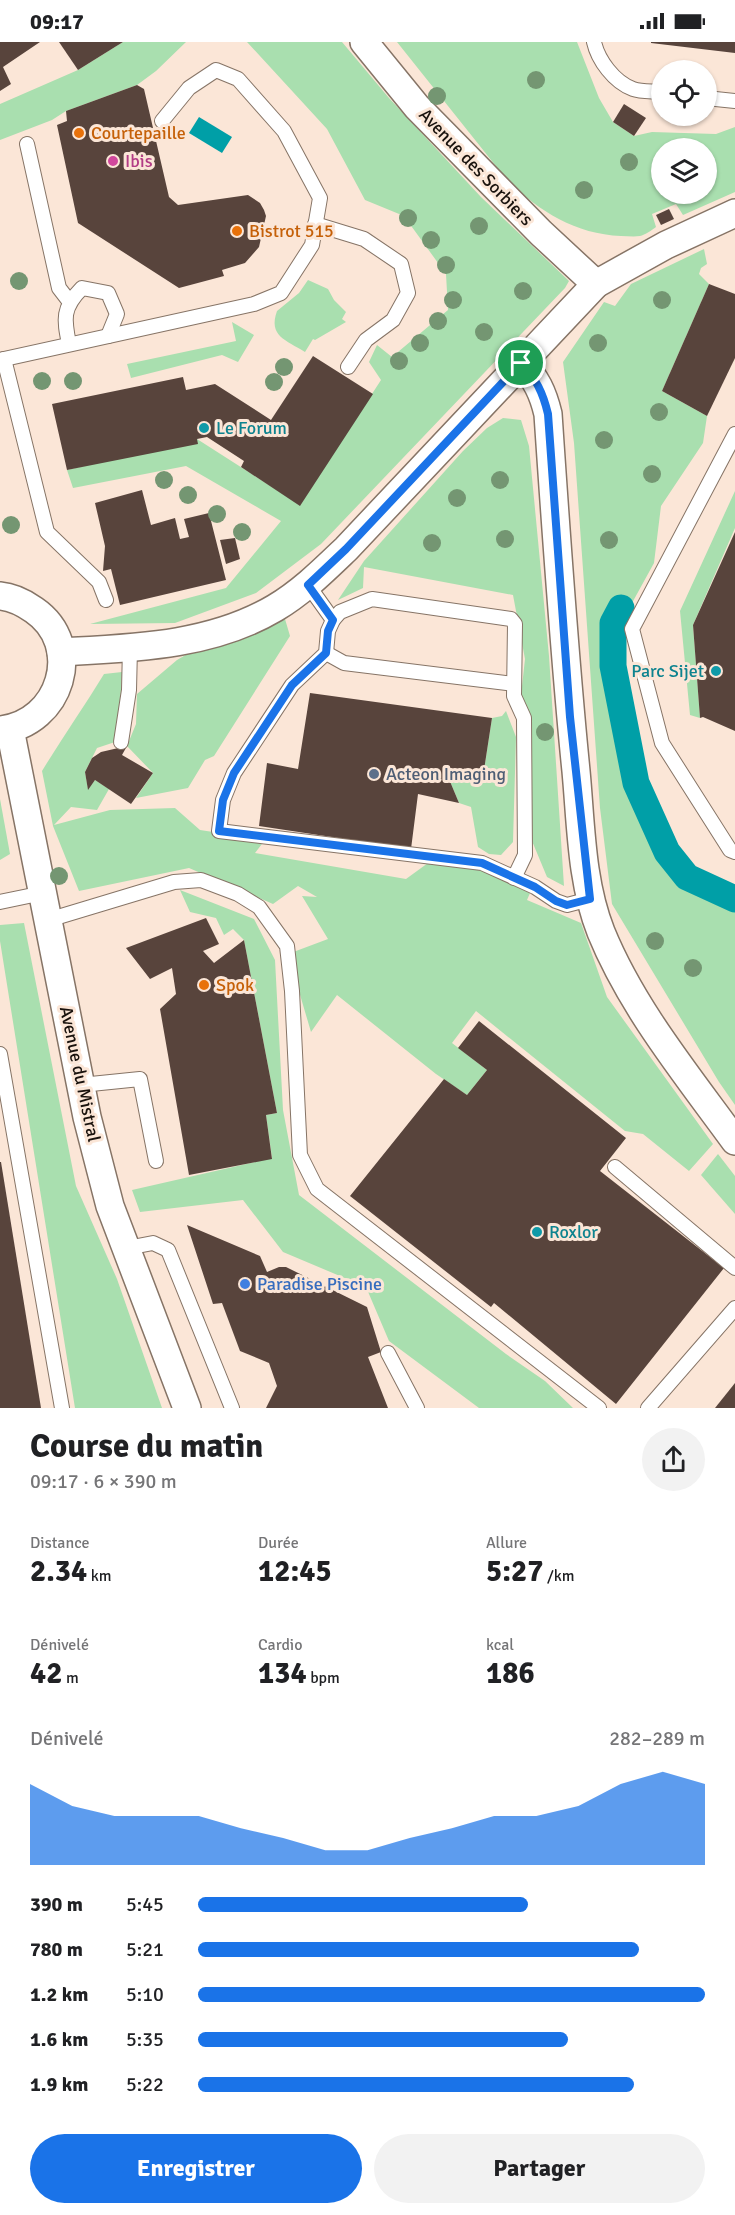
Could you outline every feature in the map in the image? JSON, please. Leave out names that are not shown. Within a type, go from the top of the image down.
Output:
[{"type":"street","name":"Avenue des Sorbiers","points":[[364,42],[417,107],[540,233],[596,284]]},
{"type":"street","points":[[61,652],[130,648],[177,642],[220,632],[275,608],[308,585],[346,549],[596,284],[666,245],[735,213]]},
{"type":"street","points":[[521,363],[542,392],[548,414],[570,717],[590,899],[621,976],[735,1141]]},
{"type":"street","points":[[0,596],[25,603],[42,615],[55,632],[61,652],[62,669],[51,700],[33,718],[5,729]]},
{"type":"street","name":"Avenue du Mistral","points":[[5,729],[43,893],[87,1118],[110,1206],[187,1408]]},
{"type":"lane","points":[[594,42],[597,55],[619,82],[633,89],[651,91]]},
{"type":"lane","points":[[106,600],[99,582],[47,532],[2,359],[254,304],[281,293],[312,244],[320,198],[284,131],[238,79],[216,70],[189,88],[162,121]]},
{"type":"lane","points":[[717,99],[735,101]]},
{"type":"lane","points":[[27,144],[59,288],[69,301]]},
{"type":"lane","points":[[315,224],[364,239],[401,264],[408,292],[393,320],[366,340],[348,367]]},
{"type":"lane","points":[[69,344],[65,321],[69,301],[82,288],[108,292],[117,314],[108,336]]},
{"type":"lane","points":[[735,434],[632,629],[662,743],[730,850],[735,852]]},
{"type":"lane","points":[[308,585],[333,620]]},
{"type":"lane","points":[[514,878],[525,855],[524,718],[514,696],[515,624],[512,619],[372,599],[340,612],[328,631],[326,653],[292,685],[234,773],[223,800],[219,831],[482,863],[567,905],[590,899]]},
{"type":"lane","points":[[121,742],[129,690],[130,648]]},
{"type":"lane","points":[[326,653],[344,663],[514,684]]},
{"type":"lane","points":[[48,920],[174,882],[201,880],[238,894],[259,907],[287,946],[292,991],[300,1155],[317,1189],[599,1408]]},
{"type":"lane","points":[[0,902],[43,893]]},
{"type":"lane","points":[[0,1054],[62,1408]]},
{"type":"lane","points":[[81,1085],[140,1079],[156,1161]]},
{"type":"lane","points":[[615,1167],[735,1268]]},
{"type":"lane","points":[[127,1248],[153,1243],[168,1250],[232,1408]]},
{"type":"lane","points":[[648,1408],[735,1308]]},
{"type":"lane","points":[[388,1353],[417,1408]]},
{"type":"green space","points":[[123,42],[186,42],[156,71],[137,85],[66,111],[52,120],[0,140],[0,104],[78,70]]},
{"type":"green space","points":[[247,42],[342,42],[389,98],[481,197],[569,281],[565,288],[321,544],[256,593],[175,623],[90,624],[226,588],[281,521],[186,466],[73,488],[67,470],[197,439],[300,505],[381,380],[369,362],[377,345],[392,357],[448,310],[446,274],[404,216],[365,200],[327,129]]},
{"type":"green space","points":[[397,42],[577,42],[599,98],[613,122],[634,136],[652,132],[716,134],[735,127],[735,192],[717,200],[717,138],[651,138],[651,204],[676,204],[652,214],[656,227],[640,236],[604,234],[573,226],[545,211],[507,180]]},
{"type":"green space","points":[[676,204],[708,204],[683,215]]},
{"type":"green space","points":[[704,249],[707,264],[701,268],[699,274],[709,284],[662,391],[707,416],[703,443],[661,506],[654,563],[632,603],[616,604],[606,624],[606,673],[631,787],[655,849],[685,882],[735,905],[735,1105],[612,904],[600,808],[574,443],[563,362],[604,302],[615,306],[631,284]]},
{"type":"green space","points":[[308,280],[328,289],[334,300],[346,312],[342,319],[346,322],[315,340],[313,339],[305,352],[285,340],[277,332],[275,319],[277,311],[299,293]]},
{"type":"green space","points":[[232,322],[254,335],[238,362],[222,355],[131,378],[127,364],[236,341]]},
{"type":"green space","points":[[503,418],[521,420],[529,446],[549,656],[564,886],[547,877],[532,841],[531,719],[521,695],[525,659],[513,595],[364,567],[363,588],[338,600],[364,561],[463,451],[487,428]]},
{"type":"green space","points":[[735,491],[735,528],[693,625],[700,718],[690,715],[680,611]]},
{"type":"green space","points":[[285,619],[290,636],[214,756],[205,760],[188,788],[136,798],[153,773],[127,746],[136,724],[137,694],[177,660],[213,639]]},
{"type":"green space","points":[[122,672],[118,741],[97,748],[85,772],[88,789],[95,780],[109,789],[97,810],[71,807],[54,825],[110,810],[175,808],[200,830],[265,840],[255,853],[406,879],[428,863],[480,869],[530,893],[527,900],[581,923],[607,997],[713,1144],[689,1171],[643,1134],[625,1131],[476,1011],[452,1043],[487,1070],[467,1095],[436,1074],[337,995],[311,1032],[288,954],[328,939],[302,896],[317,897],[298,886],[273,904],[189,868],[79,891],[53,826],[42,771],[104,674]]},
{"type":"green space","points":[[506,711],[516,737],[513,842],[501,855],[489,854],[478,847],[471,807],[459,803],[449,779],[482,783],[492,718],[502,716]]},
{"type":"green space","points":[[0,799],[10,854],[0,860]]},
{"type":"green space","points":[[180,890],[254,919],[275,960],[283,1110],[299,1195],[506,1354],[545,1381],[573,1408],[479,1408],[389,1341],[366,1287],[283,1252],[243,1200],[140,1212],[132,1190],[272,1158],[266,1115],[277,1113],[244,940],[233,929],[224,935],[216,918],[190,912]]},
{"type":"green space","points":[[24,923],[76,1186],[117,1279],[162,1408],[75,1408],[0,941],[0,925]]},
{"type":"green space","points":[[718,1154],[735,1176],[735,1214],[701,1175]]},
{"type":"water","points":[[199,117],[232,137],[222,153],[189,133]]},
{"type":"building","points":[[0,42],[40,42],[3,67],[11,84],[0,91]]},
{"type":"building","points":[[59,42],[123,42],[78,70]]},
{"type":"building","points":[[735,42],[735,53],[651,43]]},
{"type":"building","name":"Ibis","points":[[137,85],[144,89],[169,197],[178,205],[248,195],[260,203],[264,210],[266,216],[259,247],[245,263],[222,270],[224,276],[179,288],[78,223],[57,125],[67,121],[66,111]]},
{"type":"building","points":[[624,104],[646,118],[634,136],[613,122]]},
{"type":"building","points":[[669,209],[674,219],[661,225],[656,215]]},
{"type":"building","points":[[709,284],[735,294],[735,358],[707,416],[662,391]]},
{"type":"building","name":"Le Forum","points":[[313,356],[373,394],[300,506],[241,467],[244,461],[207,437],[197,439],[198,444],[67,470],[52,404],[183,377],[186,390],[215,384],[271,420]]},
{"type":"building","points":[[142,490],[151,525],[175,518],[180,539],[189,537],[184,519],[209,513],[226,580],[120,605],[111,569],[103,571],[105,546],[95,503]]},
{"type":"building","name":"Parc Sijet","points":[[735,532],[735,731],[703,717],[700,718],[693,625]]},
{"type":"building","points":[[235,538],[240,559],[226,564],[220,540]]},
{"type":"building","name":"Acteon Imaging","points":[[310,693],[492,718],[482,783],[449,779],[459,803],[418,794],[411,849],[259,826],[267,763],[298,769]]},
{"type":"building","points":[[127,746],[122,755],[153,773],[131,804],[95,780],[88,790],[85,772],[92,758],[101,752]]},
{"type":"building","points":[[206,918],[219,944],[203,951],[214,963],[244,940],[277,1113],[266,1115],[272,1159],[189,1175],[160,1009],[176,994],[172,968],[150,979],[126,948]]},
{"type":"building","name":"Roxlor","points":[[479,1021],[626,1138],[600,1171],[724,1268],[616,1404],[494,1303],[491,1307],[350,1196],[444,1079],[467,1095],[487,1070],[458,1048]]},
{"type":"building","points":[[1,1162],[41,1408],[0,1408]]},
{"type":"building","points":[[187,1225],[260,1256],[267,1272],[286,1267],[367,1307],[381,1352],[368,1357],[388,1408],[266,1408],[277,1386],[269,1363],[240,1351],[222,1303],[213,1304]]},
{"type":"building","points":[[735,1383],[735,1408],[715,1408]]},
{"type":"waterway","points":[[621,608],[613,623],[613,666],[636,783],[667,852],[687,877],[735,899]]},
{"type":"place","name":"Courtepaille","points":[[79,133]]},
{"type":"place","name":"Ibis","points":[[113,161]]},
{"type":"place","name":"Bistrot 515","points":[[237,231]]},
{"type":"place","name":"Le Forum","points":[[204,428]]},
{"type":"place","name":"Parc Sijet","points":[[716,671]]},
{"type":"place","name":"Acteon Imaging","points":[[374,774]]},
{"type":"place","name":"Spok","points":[[204,985]]},
{"type":"place","name":"Roxlor","points":[[537,1232]]},
{"type":"place","name":"Paradise Piscine","points":[[245,1284]]},
{"type":"route","points":[[521,363],[542,392],[548,414],[570,717],[590,899],[567,905],[556,901],[535,887],[482,863],[219,831],[223,800],[234,773],[292,685],[326,653],[328,631],[333,620],[308,585],[346,549],[521,363]]}]
